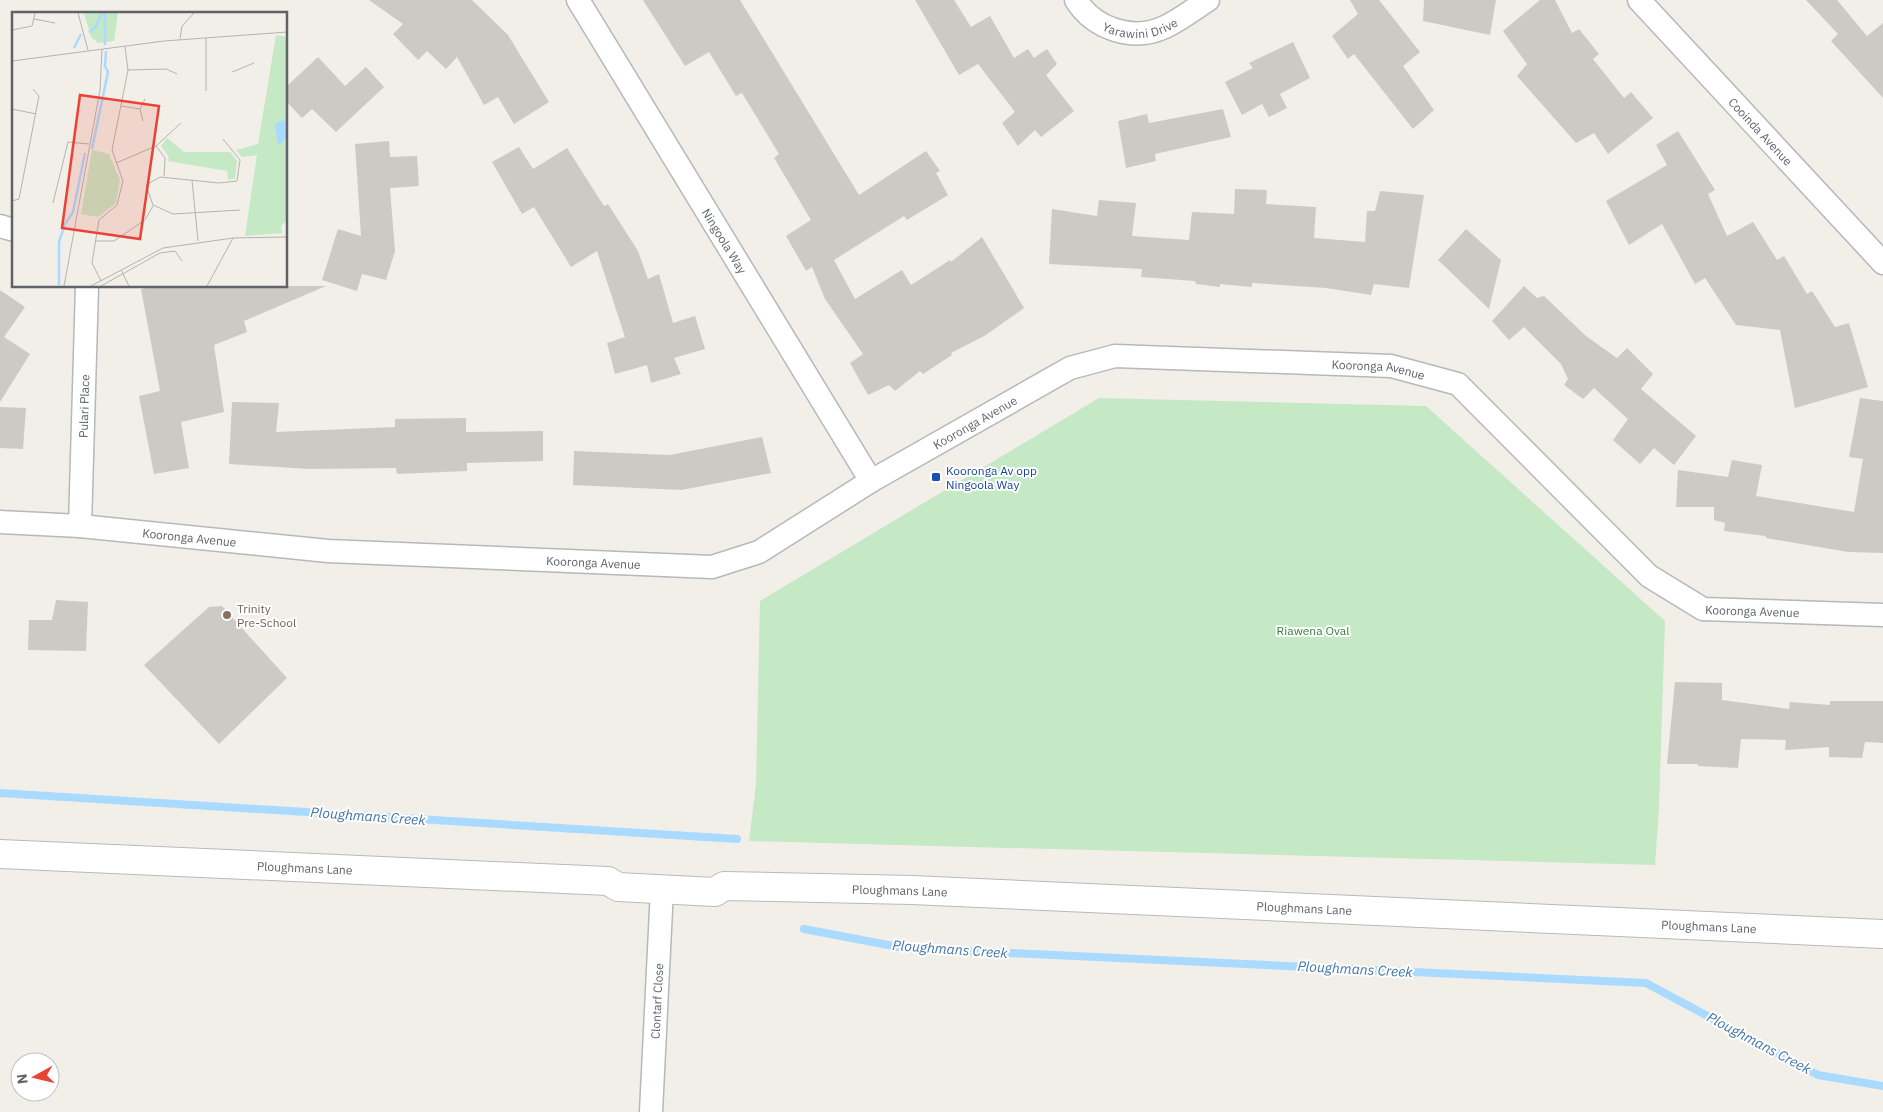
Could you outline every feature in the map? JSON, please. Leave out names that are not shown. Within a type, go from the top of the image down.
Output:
[{"type":"street","name":"Ningoola Way","points":[[578,0],[872,482]]},
{"type":"street","name":"Yarawini Drive","points":[[1076,0],[1092,20],[1105,27],[1124,32],[1147,32],[1164,27],[1208,0]]},
{"type":"street","name":"Cooinda Avenue","points":[[1638,0],[1883,263]]},
{"type":"street","name":"Pulari Place","points":[[80,526],[87,288]]},
{"type":"street","name":"Kooronga Avenue","points":[[0,522],[80,526],[328,551],[712,567],[759,552],[872,482],[1070,368],[1115,356],[1391,366],[1458,384],[1649,576],[1704,609],[1883,615]]},
{"type":"street","name":"Ploughmans Lane","points":[[0,854],[608,881],[618,887],[715,892],[724,886],[922,890],[1883,934]]},
{"type":"street","name":"Ploughmans Lane","points":[[608,881],[618,876],[716,880],[724,886]]},
{"type":"street","name":"Clontarf Close","points":[[651,1112],[662,889]]},
{"type":"green space","name":"Riawena Oval","points":[[1099,398],[1426,406],[1665,621],[1659,807],[1655,865],[749,841],[756,784],[760,601]]},
{"type":"building","points":[[369,0],[472,0],[508,35],[549,102],[514,124],[498,97],[484,105],[457,57],[446,69],[427,51],[418,60],[393,34],[403,24]]},
{"type":"building","points":[[643,0],[740,0],[859,195],[926,151],[940,171],[936,173],[948,195],[907,220],[904,216],[834,260],[855,299],[902,270],[911,285],[950,260],[951,262],[982,237],[1024,308],[986,335],[951,353],[952,355],[923,374],[920,371],[895,391],[889,385],[868,395],[850,363],[863,354],[825,299],[812,267],[806,271],[786,236],[811,220],[774,158],[779,154],[742,93],[736,96],[709,52],[685,66]]},
{"type":"building","points":[[915,0],[954,0],[971,27],[990,16],[1014,58],[1028,49],[1034,58],[1047,49],[1057,64],[1046,75],[1074,111],[1041,137],[1035,130],[1018,146],[1002,123],[1015,112],[978,64],[959,75]]},
{"type":"building","points":[[1350,0],[1379,0],[1420,52],[1403,66],[1434,110],[1413,129],[1354,54],[1348,59],[1332,36],[1358,14]]},
{"type":"building","points":[[1424,0],[1496,0],[1490,35],[1423,21]]},
{"type":"building","points":[[1540,0],[1555,0],[1572,33],[1579,29],[1599,54],[1593,59],[1624,98],[1631,92],[1653,118],[1608,154],[1594,133],[1576,143],[1517,76],[1527,64],[1503,31]]},
{"type":"building","points":[[1806,0],[1837,0],[1867,36],[1883,23],[1883,98],[1831,41],[1838,34]]},
{"type":"building","points":[[1293,42],[1310,78],[1280,94],[1287,108],[1269,117],[1262,104],[1242,115],[1225,82],[1253,68],[1249,63]]},
{"type":"building","points":[[318,57],[345,86],[366,67],[384,87],[336,132],[312,109],[302,118],[288,103],[288,85]]},
{"type":"building","points":[[1223,109],[1231,137],[1155,154],[1156,161],[1126,168],[1118,121],[1147,114],[1149,123]]},
{"type":"building","points":[[1678,131],[1715,190],[1708,194],[1727,236],[1753,222],[1777,260],[1784,256],[1807,294],[1812,291],[1835,327],[1849,323],[1868,387],[1795,408],[1780,330],[1736,325],[1705,278],[1695,284],[1662,224],[1629,245],[1606,201],[1667,165],[1656,145]]},
{"type":"building","points":[[389,141],[390,157],[417,156],[419,186],[390,188],[395,251],[386,280],[362,274],[357,291],[322,280],[338,229],[361,236],[355,144]]},
{"type":"building","points":[[519,147],[533,169],[567,148],[604,206],[608,204],[638,251],[648,279],[659,274],[673,323],[695,316],[705,349],[674,358],[681,374],[651,383],[647,365],[615,374],[607,343],[625,337],[597,251],[571,267],[534,207],[522,214],[492,162]]},
{"type":"building","points":[[1235,189],[1267,190],[1266,204],[1316,207],[1314,238],[1365,242],[1367,211],[1375,211],[1380,191],[1424,195],[1409,288],[1374,284],[1371,295],[1326,288],[1252,283],[1252,287],[1220,284],[1220,287],[1196,284],[1195,281],[1141,277],[1142,269],[1049,264],[1052,209],[1097,216],[1099,200],[1136,203],[1132,236],[1189,240],[1192,212],[1234,214]]},
{"type":"building","points":[[1466,229],[1501,260],[1489,309],[1438,260]]},
{"type":"building","points":[[326,286],[244,321],[247,332],[214,345],[224,412],[181,422],[189,468],[154,474],[139,396],[160,391],[141,289]]},
{"type":"building","points":[[1524,286],[1537,298],[1544,296],[1586,336],[1617,358],[1627,348],[1653,374],[1641,389],[1696,436],[1674,465],[1654,448],[1640,464],[1613,440],[1628,419],[1594,388],[1583,399],[1564,385],[1568,379],[1561,364],[1524,327],[1509,340],[1492,321]]},
{"type":"building","points":[[0,290],[25,307],[4,337],[30,354],[0,402]]},
{"type":"building","points":[[1860,398],[1883,401],[1883,553],[1848,552],[1766,538],[1766,536],[1724,531],[1725,523],[1714,520],[1714,507],[1676,507],[1678,470],[1728,477],[1732,460],[1762,465],[1756,496],[1854,512],[1863,459],[1849,457]]},
{"type":"building","points":[[232,402],[279,403],[276,432],[395,427],[395,419],[466,418],[466,432],[543,431],[543,461],[467,463],[467,471],[397,474],[396,468],[309,469],[229,464]]},
{"type":"building","points":[[0,407],[26,408],[23,449],[0,448]]},
{"type":"building","points":[[762,437],[771,473],[681,490],[573,485],[574,451],[670,455]]},
{"type":"building","points":[[56,600],[88,602],[86,651],[28,650],[29,620],[52,620]]},
{"type":"building","points":[[222,606],[287,678],[219,744],[144,665],[209,607]]},
{"type":"building","points":[[1675,682],[1722,683],[1722,700],[1789,709],[1790,702],[1830,705],[1830,701],[1883,701],[1883,743],[1865,742],[1862,758],[1829,757],[1829,747],[1785,750],[1786,740],[1741,739],[1738,768],[1698,766],[1698,764],[1667,764]]},
{"type":"waterway","name":"Ploughmans Creek","points":[[0,793],[737,839]]},
{"type":"waterway","name":"Ploughmans Creek","points":[[804,929],[904,948],[1646,983],[1818,1075],[1883,1086]]},
{"type":"place","name":"Kooronga Av opp Ningoola Way","points":[[936,477]]},
{"type":"place","name":"Trinity Pre-School","points":[[227,615]]}]
